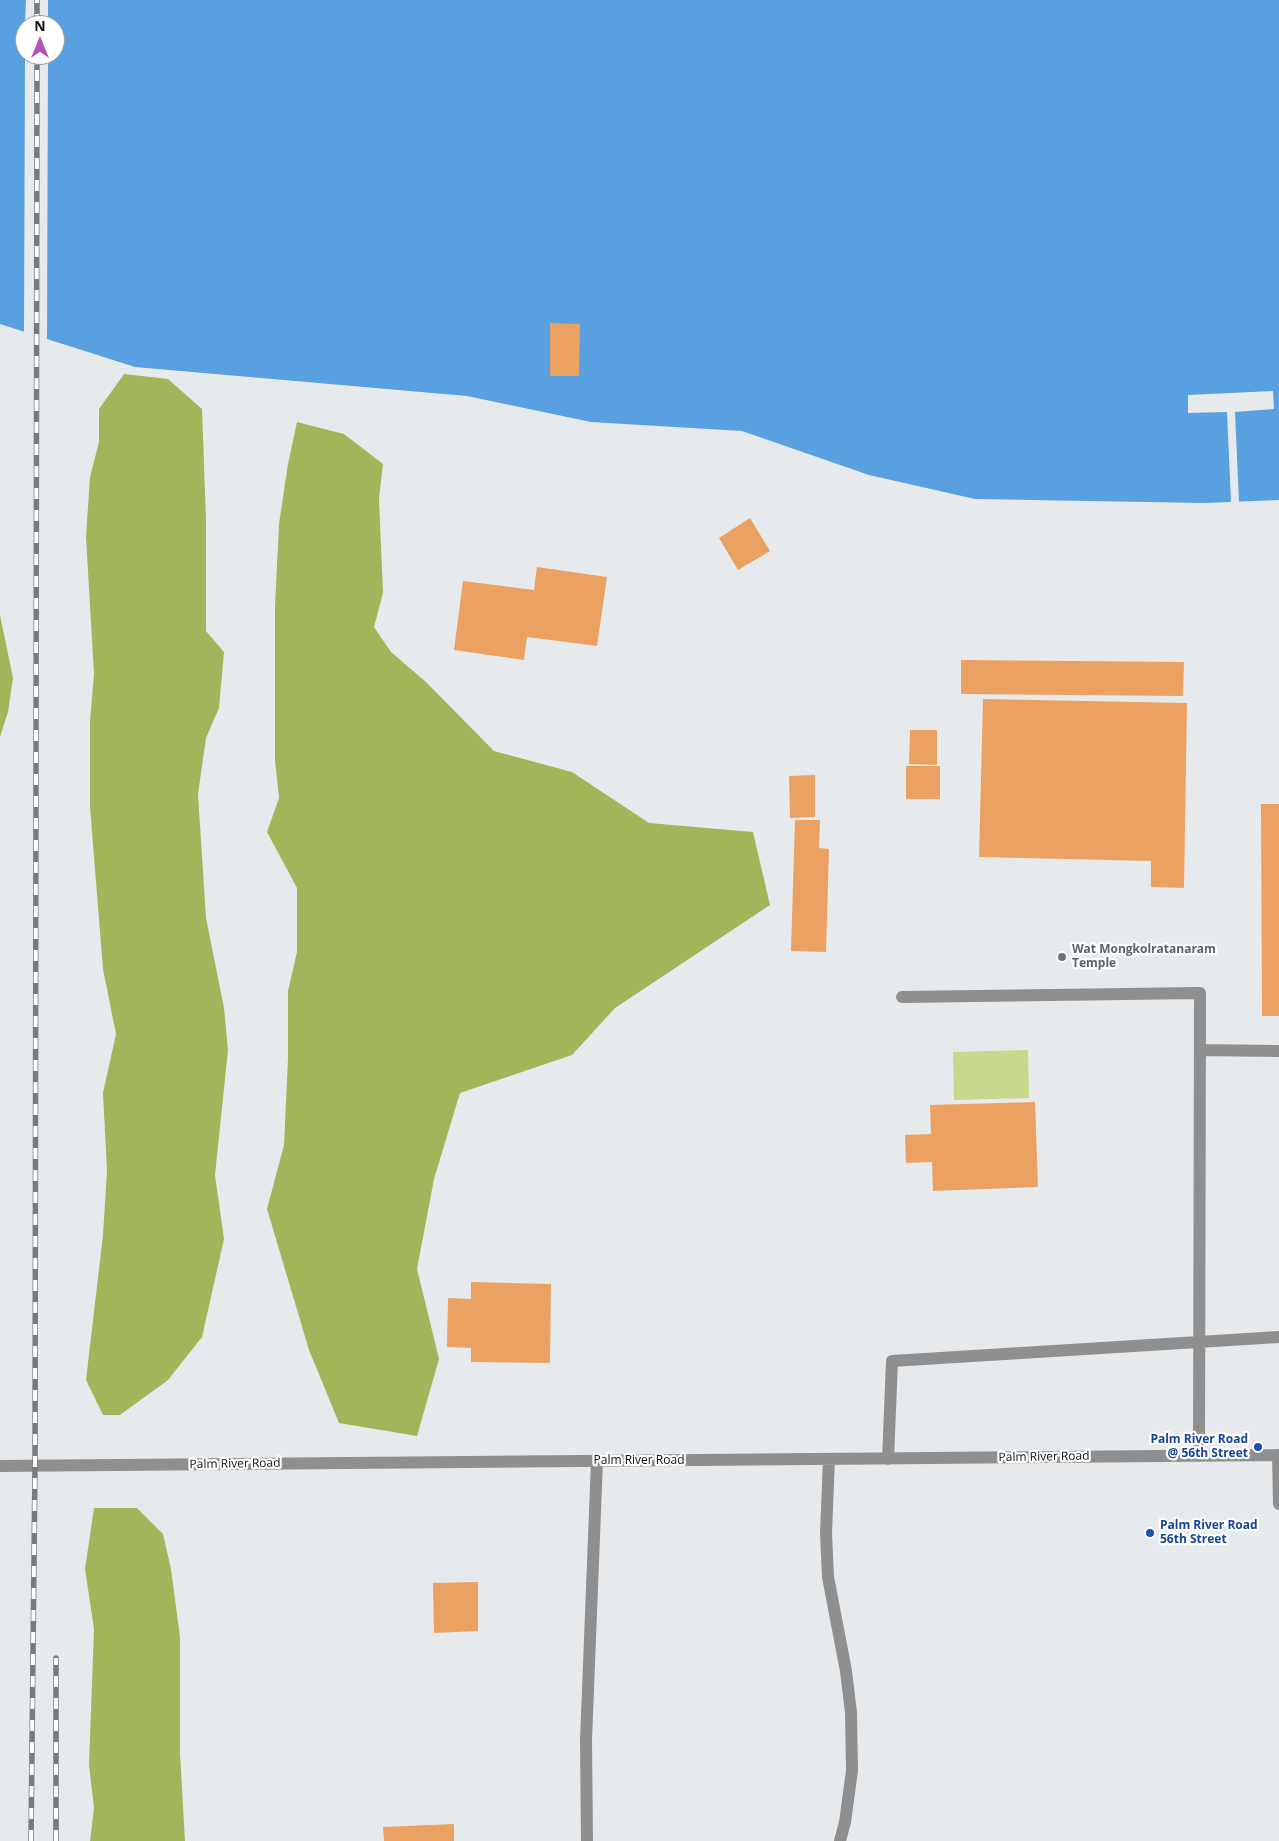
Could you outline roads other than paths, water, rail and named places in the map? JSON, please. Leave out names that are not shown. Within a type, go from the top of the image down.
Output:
[{"type":"street","points":[[902,997],[1200,993],[1199,1456]]},
{"type":"street","points":[[1200,1050],[1279,1051]]},
{"type":"street","points":[[888,1459],[892,1361],[1279,1338]]},
{"type":"street","points":[[1278,1455],[1279,1504]]},
{"type":"street","name":"Palm River Road","points":[[0,1466],[1278,1455]]},
{"type":"street","points":[[829,1459],[826,1533],[828,1577],[846,1672],[851,1713],[852,1771],[845,1822],[840,1841]]},
{"type":"street","points":[[587,1841],[586,1740],[597,1461]]},
{"type":"water","points":[[0,0],[1279,0],[1279,500],[1204,503],[975,499],[869,475],[742,431],[591,422],[467,396],[135,367],[0,324]]},
{"type":"railway","points":[[37,0],[37,15]]},
{"type":"railway","points":[[31,1841],[35,1466],[37,65]]},
{"type":"railway","points":[[56,1658],[56,1841]]},
{"type":"place","name":"Wat Mongkolratanaram Temple","points":[[1062,957]]},
{"type":"place","name":"Palm River Road @ 56th Street","points":[[1258,1447]]},
{"type":"place","name":"Palm River Road 56th Street","points":[[1150,1533]]}]
